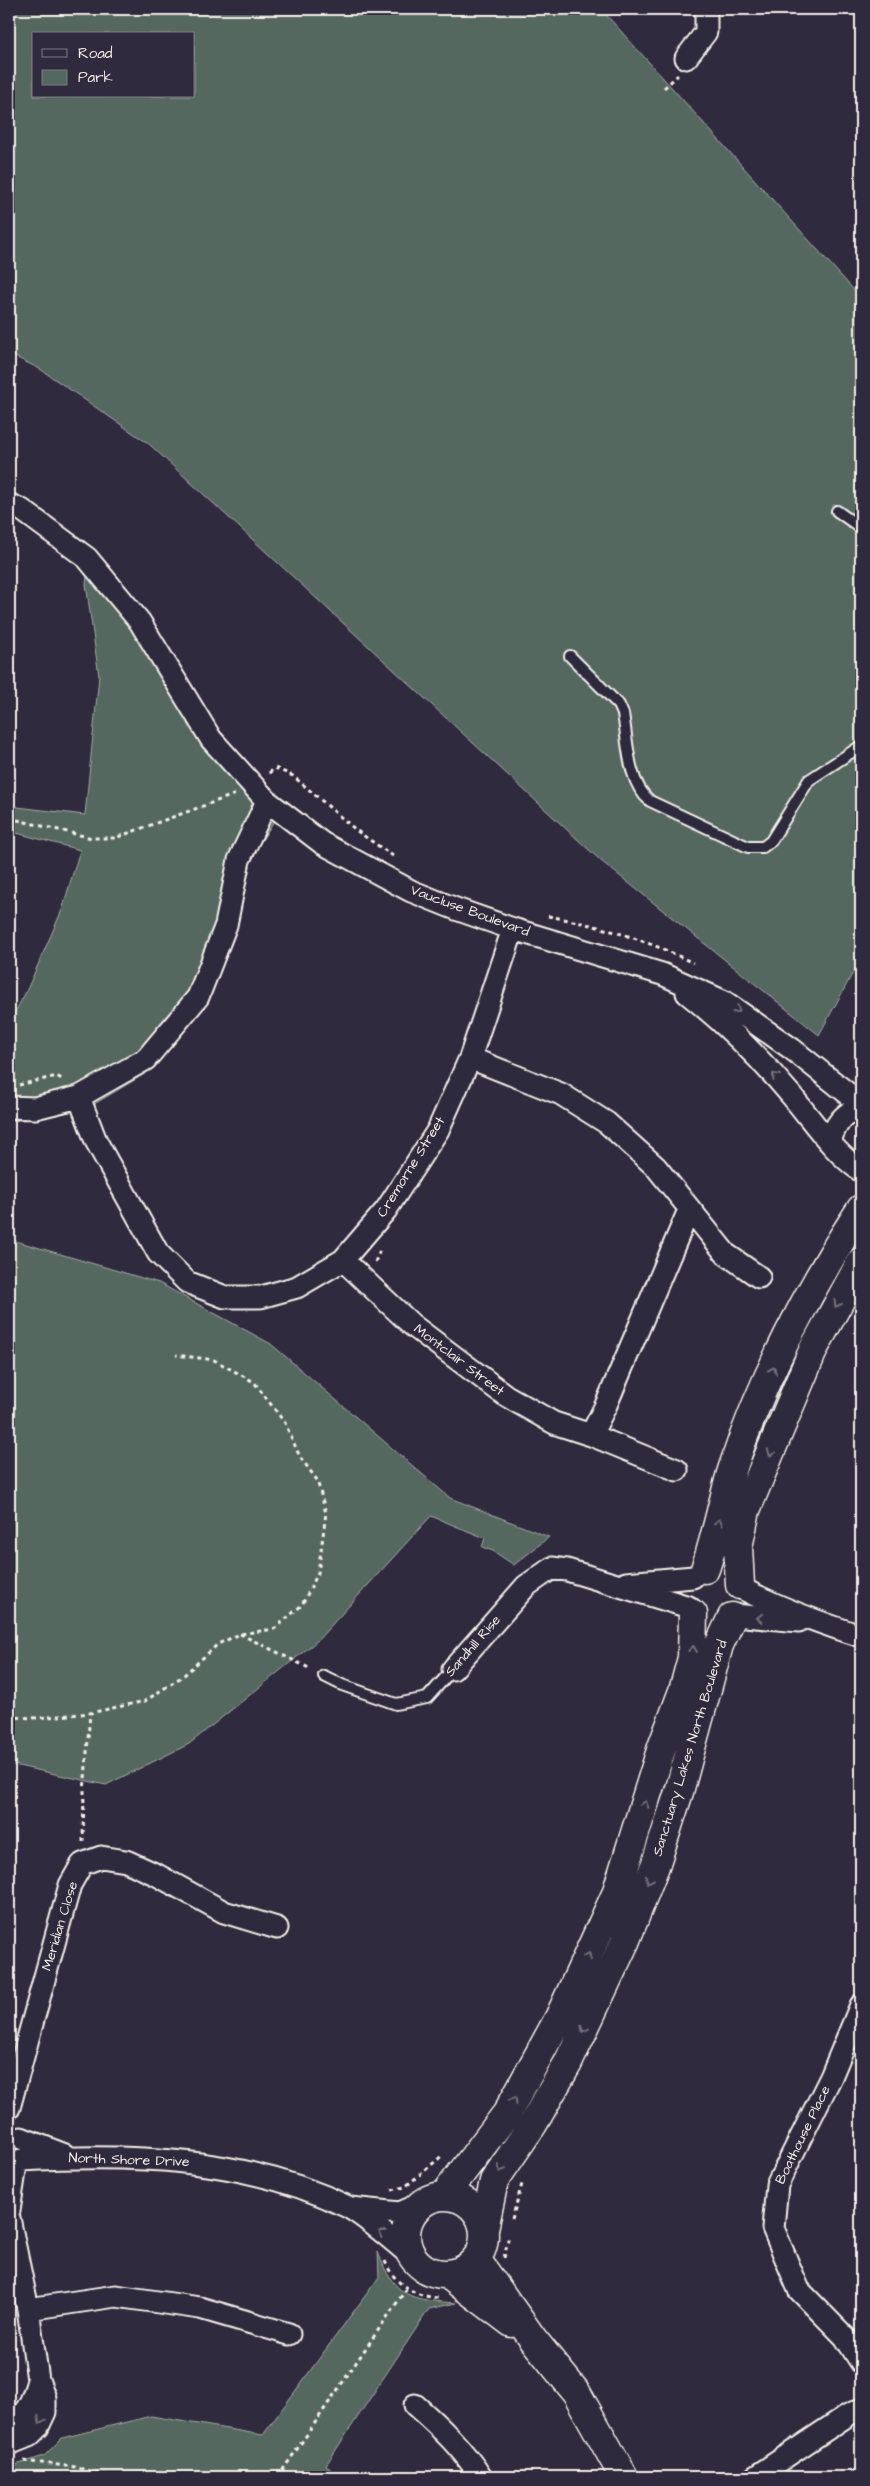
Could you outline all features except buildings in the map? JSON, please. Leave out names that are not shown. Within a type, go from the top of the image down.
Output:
[{"type":"street","points":[[686,58],[706,32],[706,9]]},
{"type":"street","name":"Vaucluse Boulevard","points":[[9,504],[22,510],[87,558],[140,622],[211,739],[261,794],[322,843],[411,890],[512,929],[662,974],[725,1002],[792,1049],[861,1105]]},
{"type":"street","points":[[9,1107],[35,1108],[146,1059],[198,996],[226,925],[239,860],[261,794]]},
{"type":"street","name":"Cremorne Street","points":[[74,1091],[96,1141],[158,1253],[187,1282],[225,1297],[260,1297],[297,1287],[343,1260],[386,1210],[438,1130],[470,1058],[512,929]]},
{"type":"street","name":"Vaucluse Boulevard","points":[[662,974],[718,1018],[754,1053],[830,1142],[861,1171]]},
{"type":"street","points":[[470,1058],[562,1094],[607,1122],[656,1167],[726,1254],[759,1277]]},
{"type":"street","points":[[830,1142],[834,1127],[848,1112],[861,1105]]},
{"type":"street","points":[[820,1623],[733,1616],[724,1621],[708,1622],[691,1610],[687,1592],[699,1573],[732,1470],[774,1367],[834,1251],[861,1208]]},
{"type":"street","points":[[591,1435],[606,1405],[689,1210]]},
{"type":"street","name":"Montclair Street","points":[[343,1260],[412,1325],[505,1395],[554,1423],[591,1435],[677,1470]]},
{"type":"street","points":[[733,1616],[742,1597],[738,1547],[746,1510],[814,1348],[861,1262]]},
{"type":"street","name":"Sandhill Rise","points":[[454,1669],[526,1586],[552,1568],[616,1584],[691,1610]]},
{"type":"street","points":[[699,1573],[722,1569],[736,1578],[740,1586],[763,1600],[820,1623],[861,1636]]},
{"type":"street","name":"Sandhill Rise","points":[[616,1584],[699,1573]]},
{"type":"street","name":"Sanctuary Lakes North Boulevard","points":[[433,2199],[508,2113],[558,2018],[616,1894],[662,1746],[684,1691],[692,1658],[691,1610]]},
{"type":"street","name":"Sanctuary Lakes North Boulevard","points":[[484,2229],[494,2181],[533,2124],[568,2062],[624,1942],[655,1866],[679,1792],[719,1645],[733,1616]]},
{"type":"street","name":"Meridian Close","points":[[9,2211],[15,2164],[25,2149],[15,2133],[9,2106],[68,1894],[82,1864],[101,1857],[126,1861],[157,1875],[224,1912],[277,1928]]},
{"type":"street","name":"Boathouse Place","points":[[861,2008],[831,2077],[777,2185],[773,2228],[799,2290],[853,2341],[861,2362]]},
{"type":"street","points":[[15,2133],[72,2158]]},
{"type":"street","name":"North Shore Drive","points":[[15,2164],[72,2158],[183,2160],[235,2169],[301,2188],[349,2208],[414,2258]]},
{"type":"street","points":[[445,2286],[458,2272],[476,2259],[482,2250],[484,2229],[474,2209],[455,2197],[433,2199],[414,2211],[408,2223],[406,2235],[408,2247],[414,2258],[423,2267],[434,2272],[445,2286],[533,2339]]},
{"type":"street","name":"North Shore Drive","points":[[349,2208],[400,2213],[433,2199]]},
{"type":"street","points":[[9,2218],[28,2309],[38,2380],[45,2398],[45,2412],[38,2427],[13,2452]]},
{"type":"street","points":[[476,2259],[533,2339],[576,2392],[624,2477]]},
{"type":"street","points":[[28,2309],[116,2296],[200,2308],[290,2334]]},
{"type":"street","points":[[9,2425],[17,2420],[29,2407],[38,2380]]},
{"type":"street","points":[[755,2477],[855,2412],[861,2394]]},
{"type":"street","points":[[415,2405],[458,2446],[481,2477]]},
{"type":"lane","points":[[837,511],[861,528]]},
{"type":"lane","points":[[570,656],[619,705],[623,714],[634,776],[645,797],[659,806],[748,847],[763,847],[771,841],[809,780],[861,746]]},
{"type":"lane","name":"Sandhill Rise","points":[[324,1676],[342,1685],[396,1704],[427,1698],[454,1669]]},
{"type":"path","points":[[9,818],[92,838],[115,838],[261,794],[261,779],[275,768],[293,776],[357,831],[396,858]]},
{"type":"path","points":[[546,916],[582,922],[634,938],[700,966]]},
{"type":"path","points":[[17,1086],[57,1076],[74,1091]]},
{"type":"path","points":[[375,1271],[375,1262],[385,1244]]},
{"type":"path","points":[[9,1717],[38,1718],[90,1713],[145,1701],[183,1676],[218,1644],[240,1634],[274,1629],[302,1605],[318,1573],[326,1513],[317,1480],[300,1458],[285,1423],[254,1382],[214,1360],[176,1355]]},
{"type":"path","points":[[240,1634],[324,1676]]},
{"type":"path","points":[[82,1864],[84,1792],[90,1713]]},
{"type":"path","points":[[384,2191],[406,2187],[448,2150]]},
{"type":"path","points":[[383,2255],[388,2269],[396,2281],[417,2295],[445,2286]]},
{"type":"path","points":[[278,2477],[407,2288]]},
{"type":"path","points":[[13,2452],[112,2477]]},
{"type":"green space","points":[[9,9],[601,9],[861,298],[861,958],[819,1035],[601,861],[149,444],[40,369],[9,354]]},
{"type":"green space","points":[[88,567],[211,739],[279,813],[247,864],[205,1001],[153,1069],[86,1109],[35,1119],[9,1121],[9,1023],[26,992],[62,910],[80,850],[9,831],[9,806],[85,815],[99,676],[86,584]]},
{"type":"green space","points":[[9,1239],[159,1283],[271,1344],[450,1498],[549,1537],[514,1565],[493,1551],[482,1547],[485,1538],[431,1516],[317,1641],[189,1744],[106,1785],[9,1764]]},
{"type":"green space","points":[[378,2252],[391,2279],[398,2288],[407,2294],[416,2298],[456,2303],[429,2309],[326,2465],[339,2477],[9,2477],[9,2467],[44,2456],[62,2438],[151,2416],[263,2435],[379,2277]]}]
